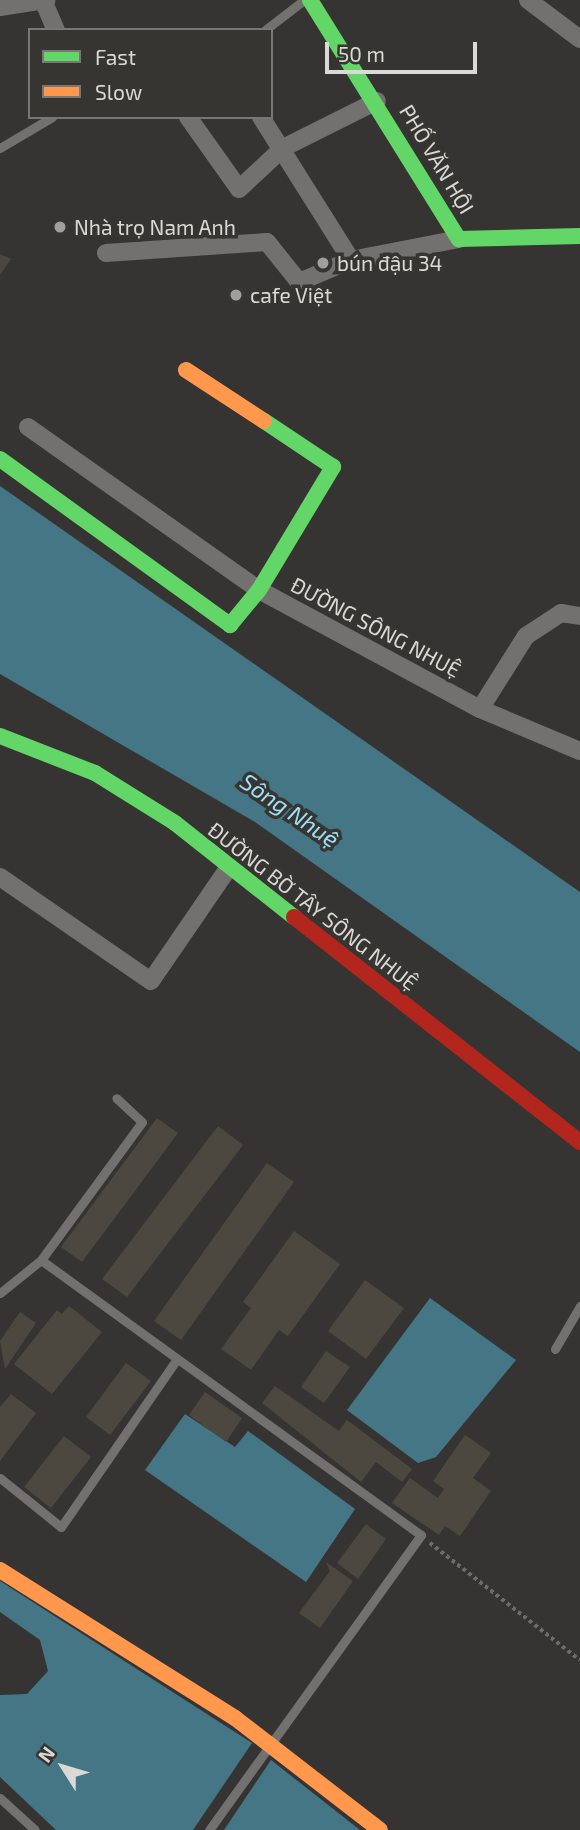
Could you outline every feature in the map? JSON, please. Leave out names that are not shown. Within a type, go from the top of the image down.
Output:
[{"type":"street","points":[[0,7],[42,0],[55,28]]},
{"type":"street","name":"PHỐ VĂN HỘI","points":[[310,0],[377,101],[459,239],[580,236]]},
{"type":"street","points":[[528,0],[580,39]]},
{"type":"street","points":[[189,119],[239,189],[283,148],[377,101]]},
{"type":"street","points":[[262,119],[351,260]]},
{"type":"street","points":[[106,253],[267,242],[299,282],[351,260],[459,239]]},
{"type":"street","points":[[28,427],[259,590],[332,467],[186,370]]},
{"type":"street","name":"ĐƯỜNG SÔNG NHUỆ","points":[[0,459],[230,625],[259,590],[480,709],[580,751]]},
{"type":"street","points":[[480,709],[526,636],[561,613],[580,616]]},
{"type":"street","name":"ĐƯỜNG BỜ TÂY SÔNG NHUỆ","points":[[1,740],[94,772],[175,823],[580,1142]]},
{"type":"street","points":[[0,877],[151,981],[229,867]]},
{"type":"street","points":[[0,1570],[270,1745],[380,1830]]},
{"type":"lane","points":[[268,28],[304,0]]},
{"type":"lane","points":[[0,148],[49,119]]},
{"type":"lane","points":[[0,1293],[41,1260],[142,1122],[116,1098]]},
{"type":"lane","points":[[41,1260],[421,1535],[209,1830]]},
{"type":"lane","points":[[555,1349],[580,1306]]},
{"type":"lane","points":[[0,1478],[61,1527],[177,1359]]},
{"type":"lane","points":[[0,1798],[35,1830]]},
{"type":"path","points":[[421,1535],[580,1660]]},
{"type":"water","name":"Sông Nhuệ","points":[[0,486],[580,892],[580,1052],[255,822],[0,674]]},
{"type":"water","points":[[430,1298],[516,1360],[436,1457],[418,1463],[347,1410]]},
{"type":"water","points":[[185,1414],[235,1447],[248,1431],[355,1509],[306,1582],[145,1470]]},
{"type":"water","points":[[0,1581],[252,1743],[193,1830],[56,1830],[0,1777],[0,1695],[27,1694],[48,1671],[40,1640],[0,1612]]},
{"type":"water","points":[[271,1760],[360,1830],[224,1830]]},
{"type":"building","points":[[0,254],[11,259],[0,275]]},
{"type":"building","points":[[157,1118],[178,1133],[82,1262],[61,1247]]},
{"type":"building","points":[[218,1126],[243,1145],[127,1297],[102,1279]]},
{"type":"building","points":[[267,1163],[294,1182],[181,1340],[154,1321]]},
{"type":"building","points":[[294,1231],[340,1264],[288,1336],[279,1330],[251,1370],[221,1349],[251,1308],[243,1302]]},
{"type":"building","points":[[365,1280],[404,1308],[366,1359],[328,1331]]},
{"type":"building","points":[[69,1306],[102,1332],[52,1394],[14,1364],[57,1310],[62,1314]]},
{"type":"building","points":[[20,1312],[36,1323],[5,1369],[0,1341]]},
{"type":"building","points":[[326,1351],[350,1367],[324,1403],[301,1387]]},
{"type":"building","points":[[126,1363],[151,1381],[110,1435],[86,1417]]},
{"type":"building","points":[[275,1386],[339,1431],[347,1420],[412,1469],[402,1482],[376,1462],[361,1482],[262,1403]]},
{"type":"building","points":[[205,1392],[242,1418],[226,1442],[189,1415]]},
{"type":"building","points":[[11,1394],[36,1413],[0,1461],[0,1407]]},
{"type":"building","points":[[465,1435],[491,1453],[473,1478],[491,1491],[460,1536],[445,1526],[439,1535],[392,1503],[410,1478],[438,1498],[444,1489],[433,1481]]},
{"type":"building","points":[[64,1436],[91,1457],[51,1508],[24,1487]]},
{"type":"building","points":[[366,1524],[386,1539],[358,1579],[337,1563]]},
{"type":"building","points":[[326,1562],[353,1581],[320,1628],[299,1613],[330,1571]]},
{"type":"traffic: fast","points":[[310,0],[459,239],[580,236]]},
{"type":"traffic: fast","points":[[0,459],[230,625],[259,590],[333,467],[264,421]]},
{"type":"traffic: fast","points":[[0,736],[95,773],[175,823],[294,917]]},
{"type":"traffic: slow","points":[[186,370],[264,421]]},
{"type":"traffic: slow","points":[[0,1570],[235,1718],[380,1830]]},
{"type":"traffic: jam","points":[[294,917],[580,1142]]},
{"type":"place","name":"Nhà trọ Nam Anh","points":[[60,227]]},
{"type":"place","name":"bún đậu 34","points":[[323,263]]},
{"type":"place","name":"cafe Việt","points":[[236,295]]}]
